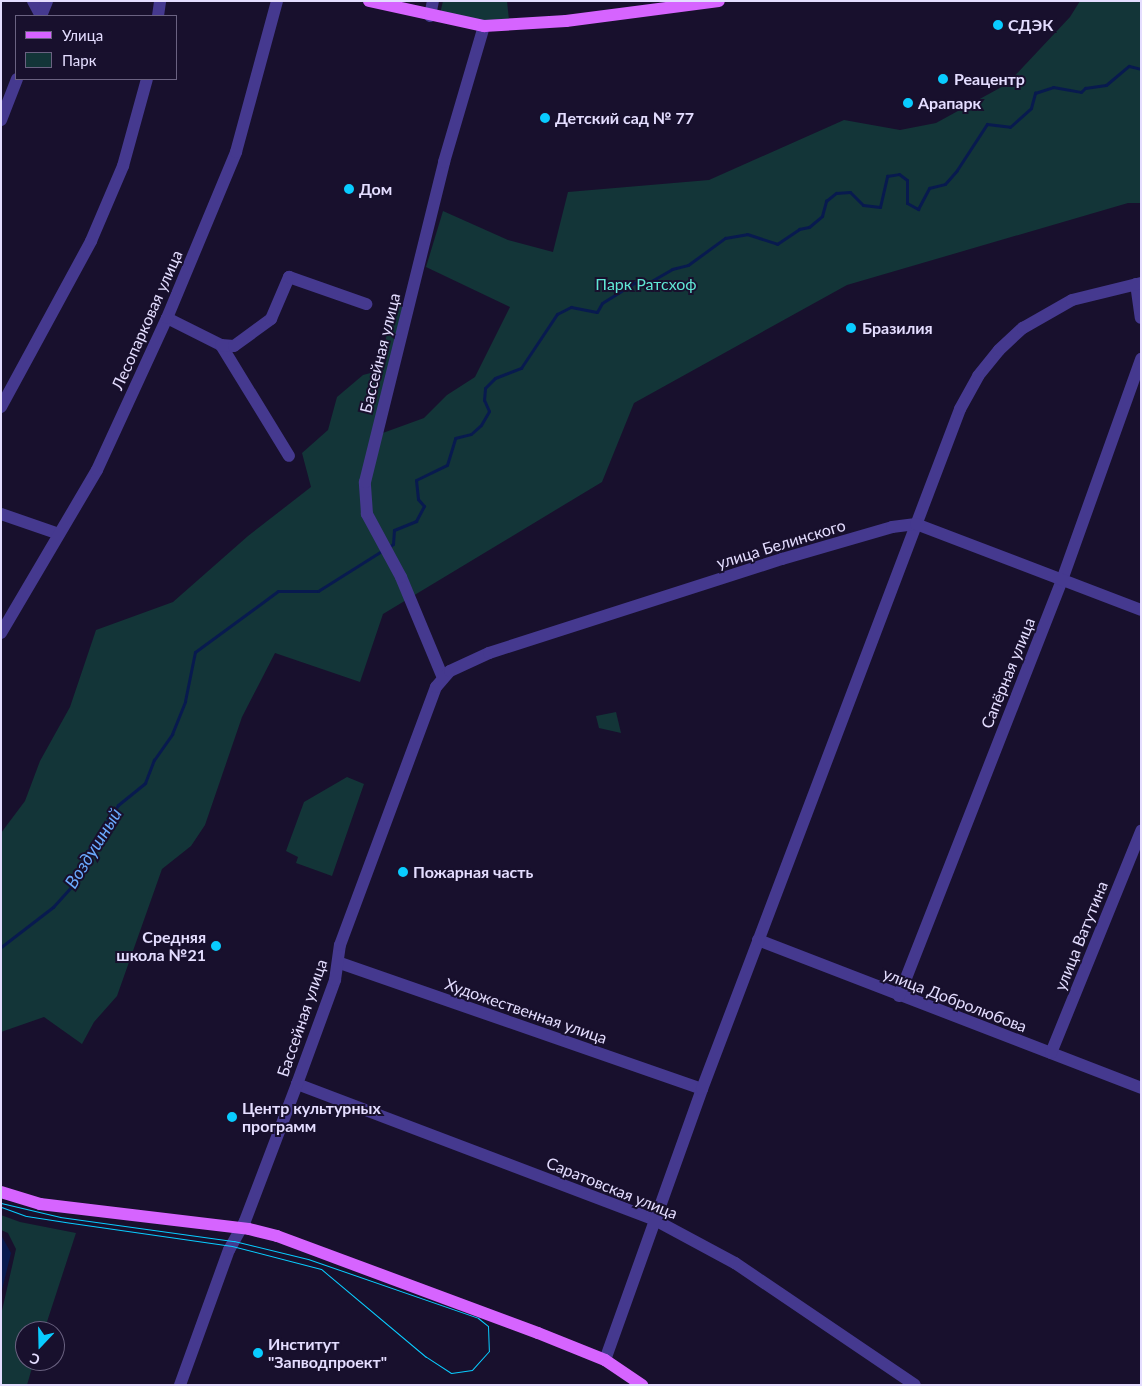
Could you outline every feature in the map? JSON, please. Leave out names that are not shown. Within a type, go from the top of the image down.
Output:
[{"type":"main road","points":[[369,1],[430,16],[484,26],[652,6],[719,1]]},
{"type":"main road","points":[[1,1192],[40,1204],[241,1228],[277,1236],[605,1360],[642,1385]]},
{"type":"street","points":[[33,1],[40,15]]},
{"type":"street","points":[[41,15],[48,1]]},
{"type":"street","points":[[158,15],[160,1]]},
{"type":"street","name":"Лесопарковая улица","points":[[1,633],[97,470],[167,318],[236,152],[278,1]]},
{"type":"street","points":[[430,16],[434,1]]},
{"type":"street","name":"Бассейная улица","points":[[180,1385],[224,1262],[241,1228],[297,1084],[340,963],[340,945],[439,682],[401,577],[367,514],[365,482],[444,162],[484,26]]},
{"type":"street","points":[[1,120],[17,80]]},
{"type":"street","points":[[1,407],[91,241],[123,166],[147,80]]},
{"type":"street","points":[[167,318],[221,345],[234,346],[271,319],[289,278],[366,304]]},
{"type":"street","points":[[605,1360],[702,1089],[960,409],[978,376],[999,350],[1024,328],[1072,300],[1138,284],[1141,318]]},
{"type":"street","points":[[221,345],[289,456]]},
{"type":"street","name":"Сапёрная улица","points":[[899,996],[1062,580],[1141,359]]},
{"type":"street","points":[[1,514],[60,534]]},
{"type":"street","name":"улица Белинского","points":[[439,682],[469,661],[489,653],[782,559],[892,527],[916,524],[1141,610]]},
{"type":"street","name":"улица Ватутина","points":[[1050,1053],[1141,831]]},
{"type":"street","name":"улица Добролюбова","points":[[758,940],[1141,1088]]},
{"type":"street","name":"Художественная улица","points":[[340,963],[702,1089]]},
{"type":"street","name":"Саратовская улица","points":[[297,1084],[655,1220],[735,1263],[915,1385]]},
{"type":"green space","points":[[443,1],[507,1],[509,20],[481,22],[440,14]]},
{"type":"green space","name":"Парк Ратсхоф","points":[[1080,1],[1141,1],[1141,203],[1128,203],[847,285],[634,403],[602,482],[383,614],[360,682],[275,653],[242,717],[205,825],[191,846],[162,869],[117,996],[94,1022],[82,1044],[44,1017],[1,1032],[1,833],[25,801],[40,761],[70,707],[96,630],[173,602],[248,536],[311,487],[302,453],[328,430],[337,397],[363,375],[378,371],[395,301],[403,307],[380,434],[424,418],[447,395],[475,377],[510,307],[426,267],[443,211],[508,240],[553,252],[568,192],[709,180],[844,120],[900,130],[936,123],[1007,84],[1070,17]]},
{"type":"green space","points":[[616,712],[621,733],[599,728],[596,716]]},
{"type":"green space","points":[[347,777],[364,784],[332,876],[296,863],[298,857],[286,851],[304,802]]},
{"type":"green space","points":[[1,1215],[20,1222],[76,1233],[47,1321],[15,1321],[15,1371],[31,1371],[27,1385],[1,1385],[1,1315],[16,1249],[8,1233],[1,1230]]},
{"type":"water","points":[[1,1235],[11,1253],[1,1294]]},
{"type":"waterway","name":"Воздушный","points":[[389,547],[393,544],[394,530],[416,521],[424,506],[418,499],[416,480],[447,465],[455,438],[471,434],[481,425],[489,411],[484,400],[485,388],[495,378],[521,368],[557,314],[571,307],[597,312],[602,303],[634,283],[648,283],[672,269],[688,265],[725,238],[747,234],[777,244],[799,229],[809,227],[822,216],[826,201],[836,193],[850,192],[863,205],[880,207],[887,176],[899,174],[907,180],[907,203],[918,209],[929,188],[945,184],[957,170],[987,124],[1010,127],[1031,108],[1035,93],[1053,87],[1081,92],[1085,88],[1106,85],[1129,66],[1141,69]]},
{"type":"waterway","name":"Воздушный","points":[[1,947],[53,907],[72,886],[84,857],[118,805],[145,783],[154,760],[172,734],[185,701],[195,652],[278,591],[318,591],[383,550]]},
{"type":"tram line","points":[[1,1203],[60,1217],[234,1241],[308,1259],[478,1318],[488,1326],[489,1351],[472,1370],[451,1373],[426,1357],[321,1269],[232,1246],[26,1216],[1,1207]]},
{"type":"place","name":"СДЭК","points":[[998,25]]},
{"type":"place","name":"Реацентр","points":[[943,79]]},
{"type":"place","name":"Арапарк","points":[[908,103]]},
{"type":"place","name":"Детский сад № 77","points":[[545,118]]},
{"type":"place","name":"Дом","points":[[349,189]]},
{"type":"place","name":"Бразилия","points":[[851,328]]},
{"type":"place","name":"Пожарная часть","points":[[403,872]]},
{"type":"place","name":"Средняя школа №21","points":[[216,946]]},
{"type":"place","name":"Центр культурных программ","points":[[232,1117]]},
{"type":"place","name":"Институт \"Запводпроект\"","points":[[258,1353]]}]
